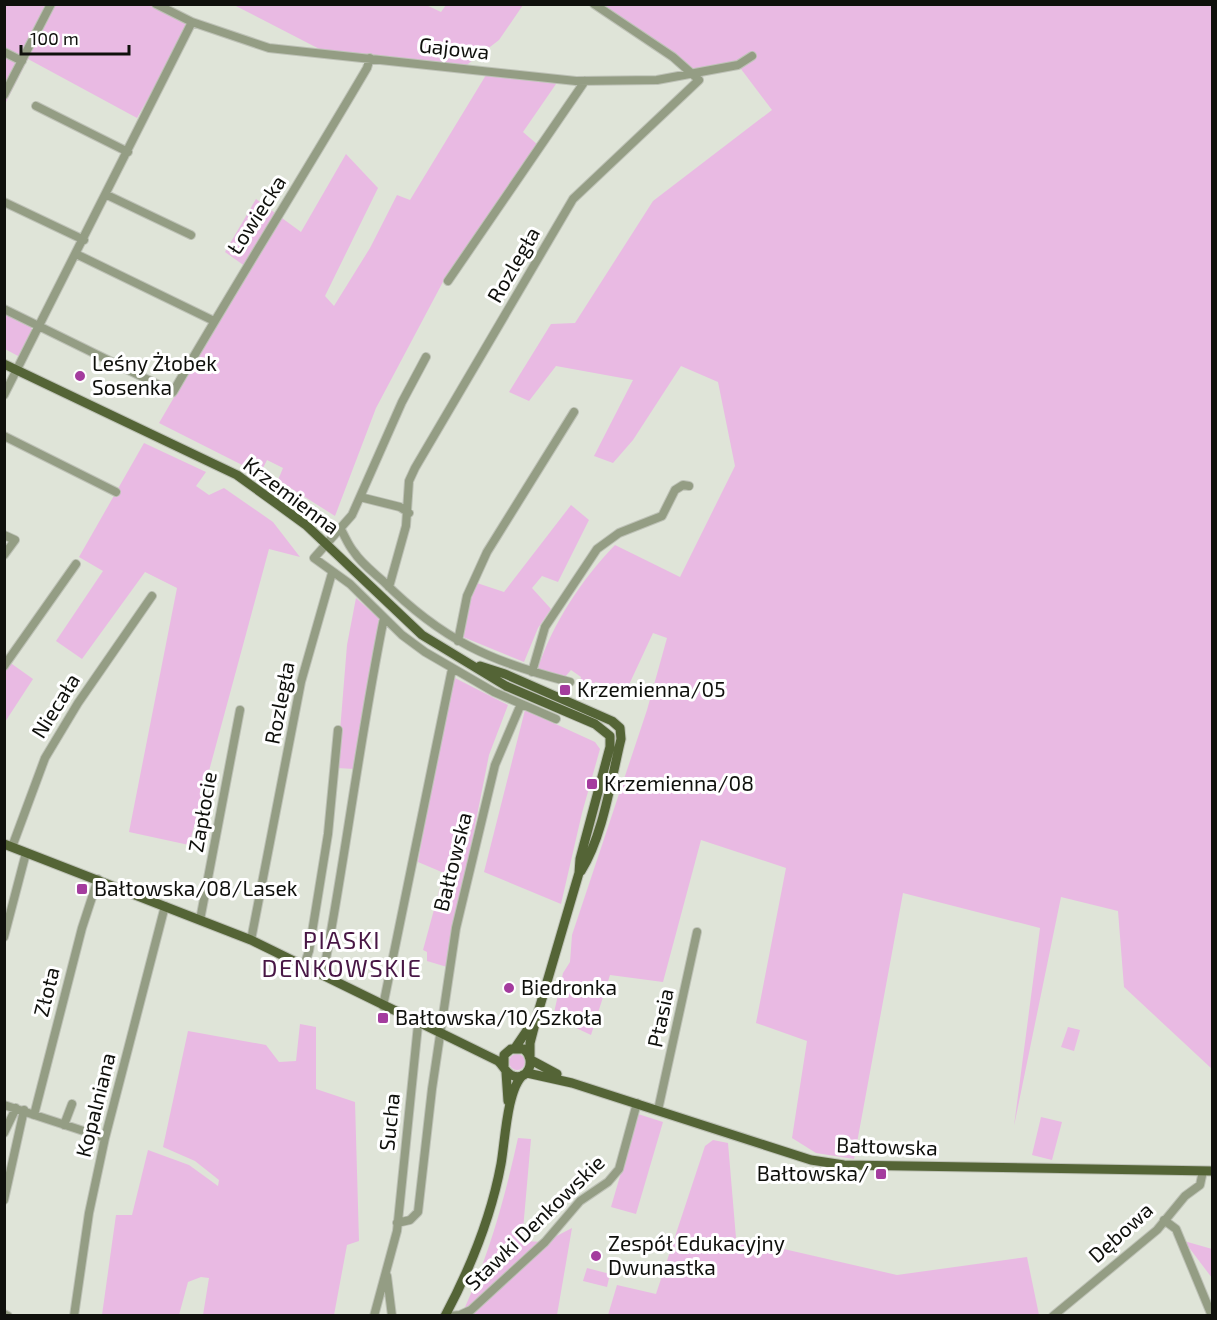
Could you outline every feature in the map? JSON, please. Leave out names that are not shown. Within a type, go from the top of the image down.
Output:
[{"type":"main road","name":"Krzemienna","points":[[4,364],[237,475],[278,503],[326,543],[422,635],[466,662],[505,674],[612,721],[620,728],[621,740],[601,819],[587,861],[579,873],[537,1016],[530,1043],[531,1058]]},
{"type":"main road","points":[[8,845],[251,940],[418,1024],[498,1061],[514,1076],[525,1074]]},
{"type":"main road","name":"Krzemienna","points":[[511,1050],[537,1016]]},
{"type":"main road","points":[[447,1316],[470,1269],[489,1211],[501,1165],[508,1112],[516,1084],[525,1074],[531,1058],[524,1049],[498,1053],[466,1047]]},
{"type":"main road","points":[[508,1112],[503,1059],[511,1050]]},
{"type":"main road","name":"Bałtowska","points":[[531,1058],[572,1083]]},
{"type":"main road","name":"Bałtowska","points":[[525,1074],[572,1083],[811,1160],[844,1165],[1208,1171]]},
{"type":"street","points":[[4,95],[51,4]]},
{"type":"street","name":"Gajowa","points":[[156,4],[192,22],[255,45],[585,81],[657,80],[738,64],[752,56]]},
{"type":"street","points":[[594,4],[691,72]]},
{"type":"street","points":[[4,395],[107,195],[192,22]]},
{"type":"street","points":[[4,52],[22,61]]},
{"type":"street","name":"Łowiecka","points":[[40,326],[173,392],[247,264],[288,202],[367,68],[370,58]]},
{"type":"street","name":"Rozległa","points":[[389,587],[409,513],[409,482],[415,468],[573,199],[699,80],[691,72]]},
{"type":"street","points":[[448,280],[585,81]]},
{"type":"street","points":[[36,106],[128,152]]},
{"type":"street","points":[[107,195],[191,235]]},
{"type":"street","points":[[4,202],[84,240]]},
{"type":"street","points":[[76,254],[214,321]]},
{"type":"street","points":[[4,309],[40,326]]},
{"type":"street","points":[[426,357],[402,402],[352,515],[314,558],[350,584],[384,618],[418,646],[452,669],[556,719]]},
{"type":"street","points":[[458,641],[466,596],[487,552],[574,412]]},
{"type":"street","points":[[4,436],[116,492]]},
{"type":"street","points":[[532,672],[545,627],[597,549],[619,533],[662,516],[675,490],[683,485],[689,486]]},
{"type":"street","points":[[360,497],[400,507],[409,513]]},
{"type":"street","points":[[340,528],[353,552],[434,626],[494,659],[570,682]]},
{"type":"street","points":[[4,535],[15,540],[4,555]]},
{"type":"street","points":[[4,666],[76,564]]},
{"type":"street","name":"Rozległa","points":[[251,940],[301,682],[332,573]]},
{"type":"street","name":"Niecała","points":[[8,845],[49,751],[78,703],[152,596]]},
{"type":"street","points":[[320,973],[326,959],[344,861],[368,698],[384,618]]},
{"type":"street","points":[[383,1006],[452,669]]},
{"type":"street","name":"Bałtowska","points":[[397,1223],[410,1220],[418,1212],[440,1034],[456,928],[495,765],[521,704]]},
{"type":"street","name":"Zapłocie","points":[[200,920],[240,710]]},
{"type":"street","points":[[303,966],[309,951],[328,834],[338,730]]},
{"type":"street","points":[[4,937],[26,853]]},
{"type":"street","name":"Złota","points":[[34,1116],[82,928],[98,879]]},
{"type":"street","name":"Kopalniana","points":[[74,1316],[89,1213],[105,1138],[165,906]]},
{"type":"street","name":"Ptasia","points":[[658,1110],[697,932]]},
{"type":"street","name":"Sucha","points":[[388,1265],[397,1223],[418,1024]]},
{"type":"street","name":"Stawki Denkowskie","points":[[447,1316],[460,1315],[471,1310],[545,1242],[580,1201],[608,1182],[619,1168],[637,1103]]},
{"type":"street","points":[[64,1125],[72,1104]]},
{"type":"street","points":[[4,1105],[105,1138]]},
{"type":"street","points":[[4,1133],[20,1109]]},
{"type":"street","points":[[4,1200],[20,1109]]},
{"type":"street","name":"Dębowa","points":[[1053,1316],[1125,1257],[1200,1185],[1208,1171]]},
{"type":"street","points":[[1164,1220],[1176,1229],[1212,1316]]},
{"type":"street","points":[[374,1316],[388,1265]]},
{"type":"street","points":[[388,1265],[389,1305],[392,1316]]},
{"type":"shaded area","points":[[424,4],[441,12],[446,5],[523,5],[499,40],[464,67],[585,81],[556,84],[523,132],[538,145],[445,278],[376,408],[335,516],[278,480],[283,468],[267,460],[260,474],[159,423],[249,269],[225,252],[256,199],[301,232],[346,154],[378,188],[325,296],[334,306],[370,248],[397,195],[410,200],[486,75],[331,55],[234,5]]},
{"type":"shaded area","points":[[4,5],[156,5],[192,22],[137,118],[28,59],[5,104]]},
{"type":"shaded area","points":[[592,5],[1212,5],[1212,1069],[1124,987],[1118,911],[1061,897],[1014,1126],[1040,928],[903,893],[854,1159],[816,1153],[792,1138],[807,1041],[756,1023],[786,868],[701,840],[663,982],[610,975],[591,1035],[553,1017],[563,973],[570,962],[572,935],[647,710],[667,638],[653,633],[627,689],[595,682],[588,699],[578,691],[581,677],[571,670],[565,677],[537,671],[551,636],[569,603],[591,572],[615,545],[680,577],[735,466],[718,382],[681,366],[633,440],[613,463],[594,456],[633,380],[556,366],[529,401],[509,392],[551,324],[575,323],[653,201],[772,110],[738,65],[691,72]]},
{"type":"shaded area","points":[[4,312],[31,326],[33,335],[18,356],[5,349]]},
{"type":"shaded area","points":[[144,443],[206,472],[196,486],[209,495],[224,488],[273,522],[300,557],[269,549],[189,845],[129,832],[177,588],[145,572],[82,659],[56,641],[103,571],[79,557]]},
{"type":"shaded area","points":[[571,505],[589,520],[558,582],[542,576],[532,588],[551,609],[538,628],[524,662],[463,637],[471,593],[477,583],[504,592]]},
{"type":"shaded area","points":[[356,598],[381,620],[354,769],[337,768],[347,645]]},
{"type":"shaded area","points":[[5,659],[33,679],[5,722]]},
{"type":"shaded area","points":[[451,676],[508,705],[489,755],[447,967],[427,961],[427,952],[423,950],[444,873],[418,862]]},
{"type":"shaded area","points":[[525,710],[595,742],[600,749],[582,813],[561,904],[484,872]]},
{"type":"shaded area","points":[[300,1024],[316,1027],[316,1089],[355,1102],[359,1241],[347,1245],[334,1315],[203,1315],[209,1278],[201,1277],[188,1282],[179,1315],[102,1315],[116,1215],[132,1215],[148,1150],[189,1165],[218,1186],[219,1180],[195,1161],[163,1147],[188,1031],[266,1045],[279,1062],[296,1061]]},
{"type":"shaded area","points":[[1068,1027],[1080,1030],[1074,1051],[1061,1047]]},
{"type":"shaded area","points":[[517,1054],[523,1056],[525,1062],[523,1068],[517,1070],[511,1068],[509,1062],[511,1056]]},
{"type":"shaded area","points":[[638,1114],[663,1122],[636,1214],[611,1207]]},
{"type":"shaded area","points":[[1041,1117],[1062,1122],[1052,1160],[1032,1155]]},
{"type":"shaded area","points":[[518,1138],[531,1139],[522,1241],[545,1242],[572,1228],[557,1315],[461,1316],[480,1272],[495,1228]]},
{"type":"shaded area","points":[[713,1140],[728,1143],[736,1238],[897,1275],[1027,1257],[1039,1315],[608,1315],[617,1285],[656,1294],[705,1146]]},
{"type":"shaded area","points":[[1184,1241],[1212,1249],[1212,1278]]},
{"type":"shaded area","points":[[587,1268],[610,1274],[607,1287],[583,1281]]},
{"type":"place","name":"Leśny Żłobek Sosenka","points":[[80,376]]},
{"type":"place","name":"Krzemienna/05","points":[[565,690]]},
{"type":"place","name":"Krzemienna/08","points":[[592,784]]},
{"type":"place","name":"Bałtowska/08/Lasek","points":[[82,889]]},
{"type":"place","name":"Biedronka","points":[[509,988]]},
{"type":"place","name":"Bałtowska/10/Szkoła","points":[[383,1018]]},
{"type":"place","name":"Bałtowska/","points":[[881,1174]]},
{"type":"place","name":"Zespół Edukacyjny Dwunastka","points":[[596,1256]]},
{"type":"district","name":"PIASKI DENKOWSKIE","points":[[342,955]]}]
